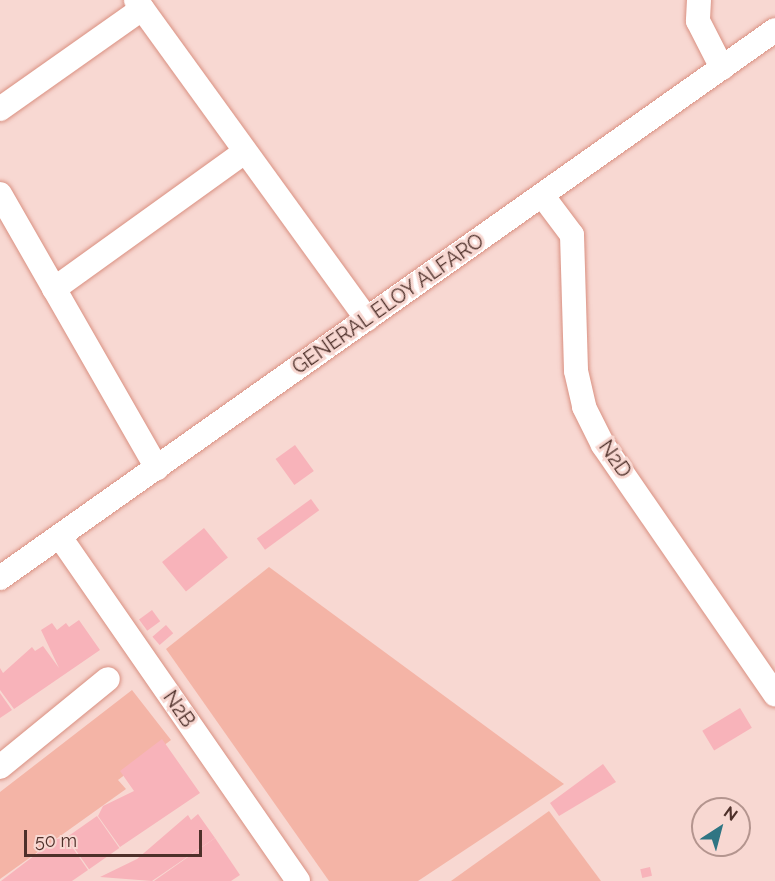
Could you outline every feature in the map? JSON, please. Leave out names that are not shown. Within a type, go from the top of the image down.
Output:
[{"type":"street","points":[[699,0],[698,21],[722,68]]},
{"type":"street","points":[[0,109],[139,4],[367,319]]},
{"type":"street","name":"GENERAL ELOY ALFARO","points":[[0,578],[775,30]]},
{"type":"street","points":[[54,289],[245,152]]},
{"type":"street","points":[[0,194],[157,468]]},
{"type":"street","name":"N2D","points":[[542,195],[572,236],[576,371],[584,407],[603,445],[775,694]]},
{"type":"street","name":"N2B","points":[[60,537],[298,881]]},
{"type":"street","points":[[0,767],[108,678]]},
{"type":"shaded area","points":[[269,567],[564,784],[418,881],[329,881],[166,649]]},
{"type":"shaded area","points":[[132,690],[171,740],[118,780],[126,789],[0,879],[0,792]]},
{"type":"shaded area","points":[[549,811],[601,881],[451,881]]},
{"type":"building","points":[[295,445],[314,471],[294,485],[276,459]]},
{"type":"building","points":[[311,499],[319,510],[265,550],[257,538]]},
{"type":"building","points":[[204,528],[228,558],[186,592],[162,562]]},
{"type":"building","points":[[152,610],[160,621],[147,631],[139,619]]},
{"type":"building","points":[[79,620],[100,650],[14,709],[0,690],[0,668],[3,673],[32,647],[35,651],[43,646],[59,668],[41,630],[52,623],[57,630],[66,623],[69,627]]},
{"type":"building","points":[[166,625],[173,633],[160,645],[152,637]]},
{"type":"building","points":[[0,693],[12,710],[0,718]]},
{"type":"building","points":[[740,708],[752,728],[714,750],[702,731]]},
{"type":"building","points":[[162,739],[200,793],[120,847],[98,816],[103,806],[134,791],[120,771]]},
{"type":"building","points":[[603,764],[616,782],[559,816],[550,803]]},
{"type":"building","points":[[198,814],[215,838],[152,881],[100,877],[137,859],[188,815],[191,820]]},
{"type":"building","points":[[97,816],[119,848],[89,869],[67,837]]},
{"type":"building","points":[[66,838],[88,870],[72,881],[1,881],[56,839]]},
{"type":"building","points":[[215,838],[240,875],[231,881],[154,881]]},
{"type":"building","points":[[650,867],[652,876],[642,878],[640,869]]}]
